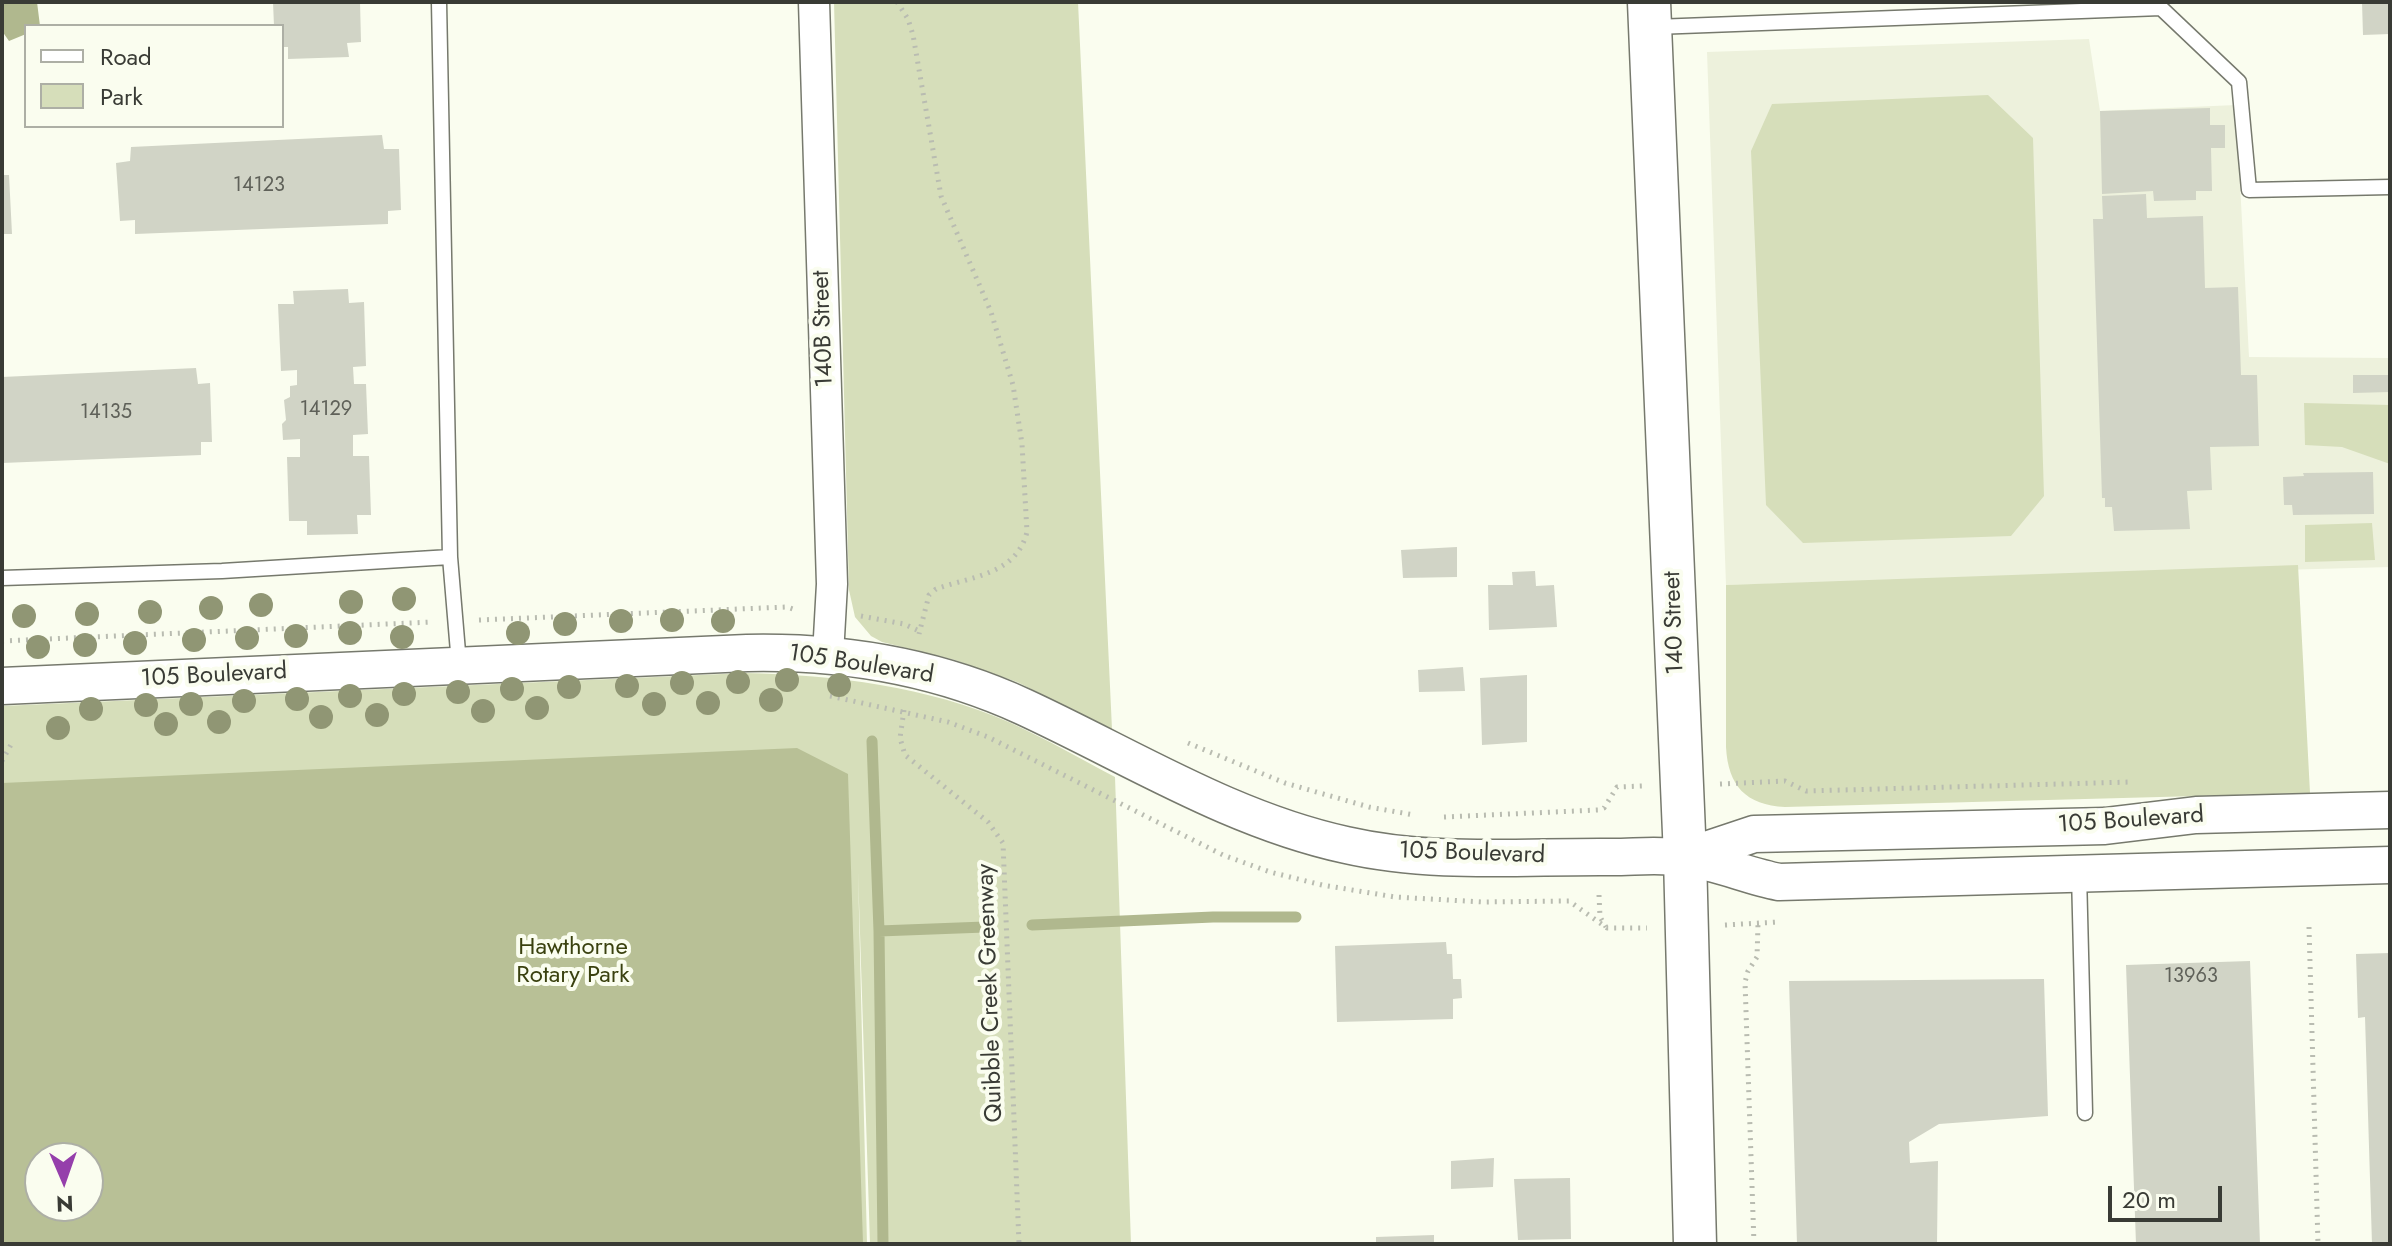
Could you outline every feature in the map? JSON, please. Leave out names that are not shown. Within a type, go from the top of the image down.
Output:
[{"type":"main road","name":"140 Street","points":[[1650,15],[1685,857],[1695,1244]]},
{"type":"street","name":"140B Street","points":[[814,2],[832,584],[828,655]]},
{"type":"street","name":"105 Boulevard","points":[[2,686],[747,653],[828,655],[912,669],[976,688],[1023,706],[1212,800],[1281,827],[1347,846],[1404,854],[1472,858],[1685,857],[1779,882],[2390,865]]},
{"type":"street","name":"105 Boulevard","points":[[1685,857],[1754,834],[2105,826],[2196,815],[2390,810]]},
{"type":"lane","points":[[439,2],[450,557],[459,664]]},
{"type":"lane","points":[[1650,15],[2161,8],[2239,82],[2249,190],[2390,187]]},
{"type":"lane","points":[[2,578],[222,571],[450,557]]},
{"type":"lane","points":[[2079,874],[2085,1113]]},
{"type":"path","points":[[897,2],[908,19],[913,35],[941,196],[991,312],[1013,385],[1022,444],[1027,532],[1024,544],[1012,562],[936,589],[929,595],[918,640]]},
{"type":"path","points":[[2,641],[787,607],[800,612]]},
{"type":"path","points":[[859,616],[904,624],[932,636]]},
{"type":"path","points":[[826,695],[948,722],[988,737],[1223,855],[1270,872],[1322,885],[1395,897],[1483,902],[1569,901],[1607,928],[1638,929]]},
{"type":"path","name":"Quibble Creek Greenway","points":[[906,701],[900,738],[905,755],[988,822],[1003,843],[1019,1244]]},
{"type":"path","points":[[2,761],[13,741]]},
{"type":"path","points":[[1183,741],[1285,783],[1369,807],[1416,815]]},
{"type":"path","points":[[1737,784],[1785,781],[1806,791],[2135,782]]},
{"type":"path","points":[[1432,817],[1598,813],[1617,787],[1632,786]]},
{"type":"path","points":[[1600,887],[1600,917],[1607,928]]},
{"type":"path","points":[[1744,924],[1780,922]]},
{"type":"path","points":[[1754,1244],[1745,982],[1757,957],[1758,923]]},
{"type":"path","points":[[2309,927],[2318,1244]]},
{"type":"shaded area","points":[[2,2],[37,2],[40,24],[24,24],[24,35],[9,41],[2,31]]},
{"type":"shaded area","points":[[2089,39],[2100,111],[2236,105],[2249,357],[2390,358],[2390,567],[1726,585],[1707,52]]},
{"type":"green space","points":[[834,2],[1078,2],[1112,729],[1017,682],[955,660],[882,642],[871,636],[855,617],[849,590]]},
{"type":"green space","points":[[1988,95],[2033,138],[2044,496],[2011,536],[1803,543],[1766,505],[1751,151],[1772,104]]},
{"type":"green space","points":[[2304,403],[2390,405],[2390,464],[2342,447],[2305,445]]},
{"type":"green space","points":[[2372,523],[2375,560],[2305,562],[2305,525]]},
{"type":"green space","points":[[2298,565],[2310,793],[1785,807],[1750,797],[1735,783],[1731,773],[1726,747],[1726,585]]},
{"type":"green space","name":"Hawthorne Rotary Park","points":[[745,673],[813,676],[913,691],[979,710],[1024,729],[1115,777],[1131,1244],[870,1244],[858,871],[867,1244],[2,1244],[2,706]]},
{"type":"green space","name":"Hawthorne Rotary Park","points":[[797,748],[848,774],[863,1244],[2,1244],[2,783]]},
{"type":"building","points":[[273,2],[360,2],[361,42],[347,43],[349,57],[288,59],[288,47],[284,47],[284,24],[274,24]]},
{"type":"building","points":[[2362,2],[2390,2],[2390,34],[2363,35]]},
{"type":"building","points":[[2210,108],[2210,125],[2225,125],[2225,148],[2211,148],[2212,191],[2196,191],[2196,200],[2154,201],[2153,191],[2102,194],[2100,111]]},
{"type":"building","points":[[382,135],[384,149],[399,149],[401,210],[388,211],[388,224],[135,234],[135,220],[120,221],[116,163],[130,161],[131,147]]},
{"type":"building","points":[[2,175],[9,175],[12,234],[2,234]]},
{"type":"building","points":[[2146,194],[2147,218],[2203,216],[2205,288],[2238,287],[2241,375],[2257,375],[2259,446],[2210,447],[2212,490],[2187,491],[2190,529],[2114,531],[2112,507],[2105,507],[2105,498],[2102,498],[2093,219],[2103,219],[2102,196]]},
{"type":"building","points":[[348,289],[349,303],[364,302],[366,366],[353,367],[354,384],[366,384],[368,434],[353,435],[353,456],[369,456],[371,515],[357,515],[358,534],[307,535],[307,521],[289,521],[287,457],[300,457],[300,439],[283,440],[282,424],[286,420],[284,400],[290,397],[290,386],[297,385],[297,370],[281,371],[278,304],[294,304],[293,291]]},
{"type":"building","points":[[196,368],[198,384],[210,383],[212,442],[201,442],[201,455],[2,463],[2,377]]},
{"type":"building","points":[[2353,375],[2390,375],[2390,392],[2353,393]]},
{"type":"building","points":[[2373,472],[2374,514],[2293,515],[2292,505],[2284,505],[2283,477],[2304,476],[2303,473]]},
{"type":"building","points":[[1457,547],[1457,577],[1403,578],[1401,550]]},
{"type":"building","points":[[1535,571],[1536,586],[1554,585],[1557,627],[1489,630],[1488,585],[1513,585],[1512,572]]},
{"type":"building","points":[[1463,667],[1465,691],[1419,692],[1418,670]]},
{"type":"building","points":[[1527,675],[1527,742],[1482,745],[1480,678]]},
{"type":"building","points":[[1446,942],[1447,954],[1452,954],[1453,979],[1461,979],[1462,998],[1453,999],[1453,1019],[1337,1022],[1335,946]]},
{"type":"building","points":[[2390,953],[2390,1244],[2372,1244],[2365,1017],[2358,1018],[2356,954]]},
{"type":"building","points":[[2250,961],[2260,1244],[2136,1244],[2126,965]]},
{"type":"building","points":[[2044,979],[2048,1116],[1939,1124],[1909,1142],[1910,1163],[1938,1161],[1937,1244],[1797,1244],[1789,981]]},
{"type":"building","points":[[1494,1158],[1493,1187],[1451,1189],[1451,1161]]},
{"type":"building","points":[[1570,1178],[1571,1239],[1518,1240],[1514,1179]]},
{"type":"building","points":[[1434,1235],[1434,1244],[1376,1244],[1376,1237]]},
{"type":"waterway","points":[[872,741],[879,931],[883,1244]]},
{"type":"waterway","points":[[1032,925],[1213,917],[1296,917]]},
{"type":"waterway","points":[[879,931],[985,927]]}]
